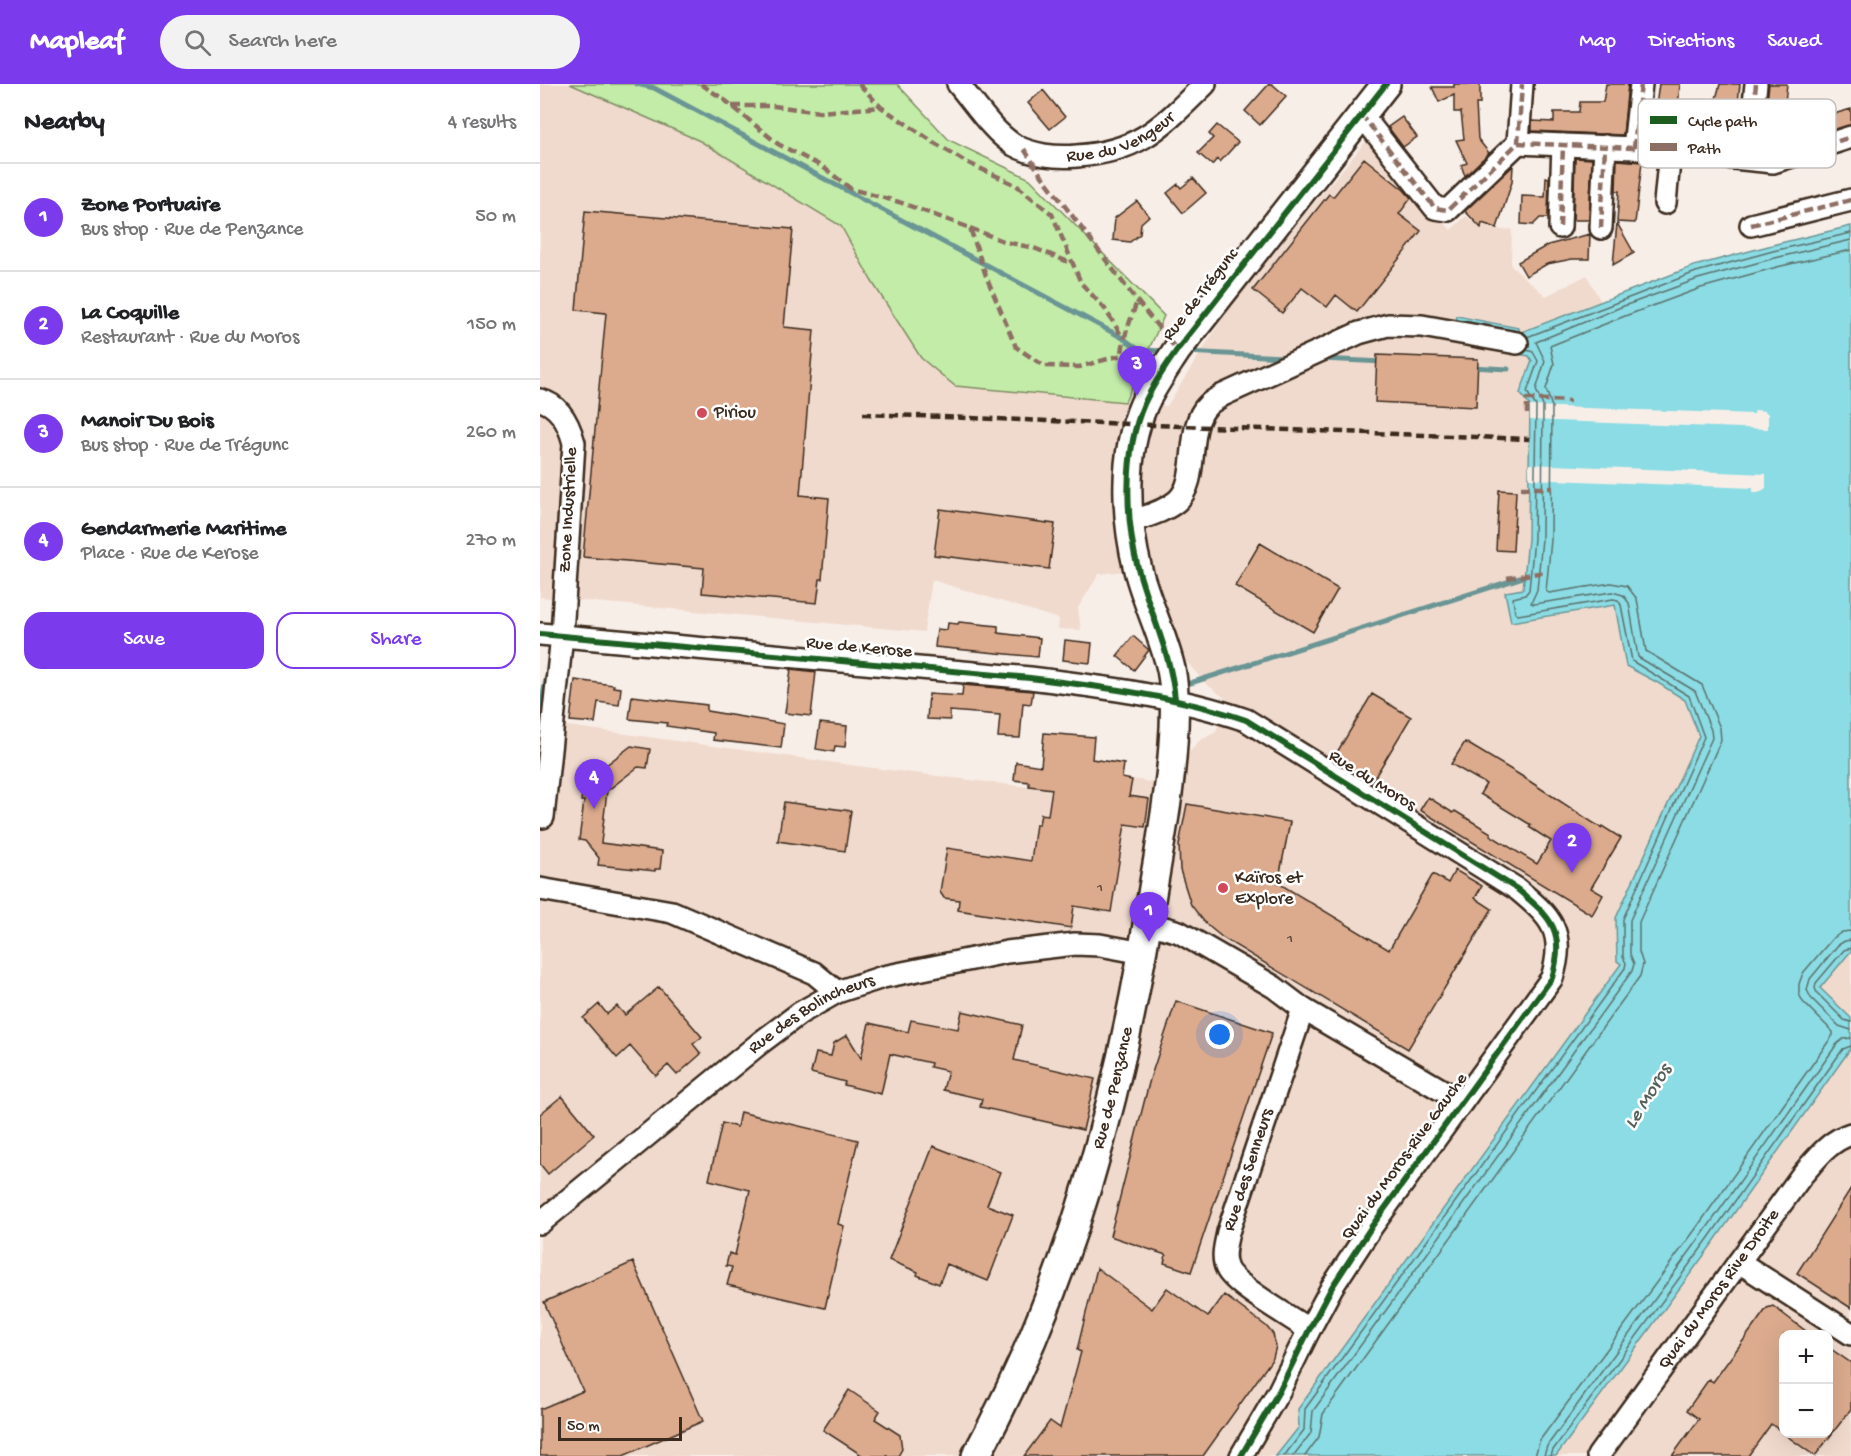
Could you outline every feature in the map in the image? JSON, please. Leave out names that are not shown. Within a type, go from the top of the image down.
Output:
[{"type":"main road","name":"Rue de Trégunc","points":[[1175,699],[1164,644],[1138,570],[1130,522],[1129,490],[1132,447],[1143,406],[1177,350],[1386,84]]},
{"type":"main road","name":"Rue de Penzance","points":[[976,1456],[1036,1330],[1085,1195],[1114,1093],[1129,1028],[1148,923],[1169,784],[1175,699]]},
{"type":"street","name":"Rue du Vengeur","points":[[958,84],[1001,134],[1013,144],[1051,156],[1067,157],[1117,151],[1137,142],[1156,130],[1204,84]]},
{"type":"street","points":[[1361,114],[1435,207],[1448,210],[1518,143],[1522,84]]},
{"type":"street","points":[[1639,99],[1641,84]]},
{"type":"street","points":[[1754,99],[1756,84]]},
{"type":"street","points":[[1634,148],[1638,111]]},
{"type":"street","points":[[1836,142],[1851,137]]},
{"type":"street","points":[[1518,143],[1638,148]]},
{"type":"street","points":[[1560,227],[1563,145]]},
{"type":"street","points":[[1601,228],[1605,147]]},
{"type":"street","points":[[1665,203],[1668,168]]},
{"type":"street","points":[[1751,225],[1851,200]]},
{"type":"street","points":[[1130,522],[1160,512],[1179,500],[1187,485],[1196,427],[1206,406],[1223,395],[1359,333],[1388,325],[1422,326],[1516,343]]},
{"type":"street","name":"Zone Industrielle","points":[[540,400],[555,406],[571,430],[574,443],[562,635]]},
{"type":"street","name":"Rue de Kerose","points":[[540,634],[1030,678],[1175,699]]},
{"type":"street","points":[[543,817],[562,635]]},
{"type":"street","name":"Rue du Moros","points":[[1175,699],[1246,720],[1517,889],[1543,910]]},
{"type":"street","points":[[540,889],[672,912],[814,973],[837,993]]},
{"type":"street","name":"Quai du Moros-Rive Gauche","points":[[1241,1456],[1279,1391],[1332,1287],[1372,1226],[1552,978],[1558,960],[1559,943],[1552,924],[1543,910]]},
{"type":"street","points":[[1148,923],[1179,932],[1274,987],[1303,1009],[1462,1102]]},
{"type":"street","name":"Rue des Bolincheurs","points":[[540,1223],[760,1043],[800,1013],[837,993],[883,977],[1007,952],[1075,944],[1100,945],[1143,952]]},
{"type":"street","name":"Rue des Senneurs","points":[[1303,1009],[1228,1232],[1224,1261],[1226,1268],[1236,1280],[1309,1330]]},
{"type":"street","name":"Quai du Moros Rive Droite","points":[[1598,1456],[1787,1194],[1817,1157],[1839,1138],[1851,1134]]},
{"type":"street","points":[[1739,1262],[1851,1334]]},
{"type":"shaded area","points":[[540,84],[570,84],[700,141],[841,226],[871,280],[921,358],[955,386],[1167,406],[1239,292],[1367,140],[1451,230],[1466,216],[1482,229],[1483,223],[1501,230],[1512,229],[1511,266],[1546,296],[1587,275],[1601,302],[1519,334],[1457,317],[1456,320],[1430,316],[1529,356],[1532,361],[1520,393],[1530,406],[1528,539],[1523,589],[1615,605],[1626,666],[1685,700],[1699,736],[1616,918],[1621,964],[1299,1409],[1299,1427],[1276,1456],[540,1456],[540,722],[865,767],[1052,790],[1056,766],[1180,787],[1184,758],[1199,741],[1216,732],[1226,699],[1205,683],[1184,659],[1164,611],[1151,568],[1099,574],[1078,608],[1081,630],[1058,629],[1059,619],[932,580],[924,632],[540,597]]},
{"type":"shaded area","points":[[1851,951],[1851,1018],[1820,988]]},
{"type":"shaded area","points":[[1851,1048],[1851,1456],[1556,1456],[1713,1243]]},
{"type":"green space","points":[[570,84],[897,84],[949,140],[1030,179],[1164,316],[1125,402],[955,386],[921,358],[871,280],[841,226],[700,141]]},
{"type":"water","name":"Le Moros","points":[[1851,226],[1851,951],[1820,988],[1851,1018],[1851,1048],[1713,1243],[1556,1456],[1276,1456],[1299,1427],[1298,1409],[1621,964],[1617,961],[1616,918],[1699,736],[1685,700],[1626,666],[1615,605],[1511,622],[1505,592],[1523,589],[1528,539],[1530,406],[1520,393],[1532,361],[1529,356],[1425,338],[1429,316],[1456,320],[1457,316],[1519,328],[1519,333],[1694,266]]},
{"type":"pier","points":[[1530,406],[1754,414],[1755,410],[1765,411],[1768,414],[1768,429],[1530,420]]},
{"type":"pier","points":[[1529,464],[1766,474],[1766,488],[1760,492],[1753,492],[1753,488],[1529,479]]},
{"type":"building","points":[[1269,84],[1286,96],[1260,125],[1245,111]]},
{"type":"building","points":[[1454,84],[1480,84],[1480,104],[1476,104],[1478,139],[1489,153],[1465,176],[1461,165],[1467,163],[1456,140],[1464,139],[1461,112],[1454,112],[1454,95],[1439,102],[1432,87],[1454,87]]},
{"type":"building","points":[[1606,84],[1628,84],[1623,135],[1532,131],[1532,121],[1554,122],[1554,112],[1579,112],[1580,102],[1603,102]]},
{"type":"building","points":[[1659,84],[1680,84],[1679,99],[1657,99]]},
{"type":"building","points":[[1720,84],[1740,84],[1738,99],[1716,99]]},
{"type":"building","points":[[1769,84],[1787,84],[1785,99],[1767,99]]},
{"type":"building","points":[[1043,90],[1065,117],[1050,129],[1028,103]]},
{"type":"building","points":[[1851,109],[1851,125],[1836,130],[1836,113]]},
{"type":"building","points":[[1402,117],[1417,137],[1403,147],[1388,127]]},
{"type":"building","points":[[1217,125],[1238,142],[1220,162],[1217,159],[1212,165],[1198,153],[1213,138],[1209,134]]},
{"type":"building","points":[[1364,158],[1411,198],[1399,214],[1421,231],[1357,312],[1336,295],[1327,307],[1302,288],[1282,313],[1253,290],[1329,194],[1333,197]]},
{"type":"building","points":[[1575,158],[1592,159],[1589,220],[1573,220]]},
{"type":"building","points":[[1617,160],[1638,162],[1638,168],[1641,168],[1635,223],[1617,222],[1619,191],[1616,191]]},
{"type":"building","points":[[1513,166],[1512,182],[1497,228],[1482,223],[1481,228],[1465,211]]},
{"type":"building","points":[[1546,177],[1549,178],[1548,218],[1540,218],[1533,225],[1521,224],[1522,196],[1545,197]]},
{"type":"building","points":[[1193,178],[1206,193],[1183,213],[1167,193],[1178,184],[1181,188]]},
{"type":"building","points":[[1137,201],[1149,216],[1141,223],[1140,234],[1130,242],[1113,240],[1115,218]]},
{"type":"building","name":"Piriou","points":[[585,211],[793,229],[784,327],[814,330],[800,495],[829,498],[822,579],[820,579],[817,603],[702,593],[704,568],[583,557],[606,313],[576,310]]},
{"type":"building","points":[[1617,223],[1634,253],[1613,265]]},
{"type":"building","points":[[1590,234],[1589,259],[1572,259],[1547,264],[1526,276],[1518,262],[1548,245]]},
{"type":"building","points":[[1377,355],[1478,359],[1476,407],[1375,402]]},
{"type":"building","points":[[1499,490],[1516,491],[1513,551],[1496,550]]},
{"type":"building","points":[[940,509],[1055,524],[1049,569],[934,555]]},
{"type":"building","points":[[1260,543],[1338,589],[1313,632],[1235,586]]},
{"type":"building","points":[[959,622],[998,626],[998,633],[1040,638],[1038,657],[935,647],[937,629],[947,630],[948,623],[958,624]]},
{"type":"building","points":[[1133,636],[1149,650],[1134,670],[1117,656]]},
{"type":"building","points":[[1065,640],[1092,643],[1090,663],[1063,660]]},
{"type":"building","points":[[791,669],[816,672],[811,716],[785,713]]},
{"type":"building","points":[[575,680],[621,688],[619,705],[598,702],[595,723],[570,721]]},
{"type":"building","points":[[963,685],[1033,691],[1031,704],[1023,703],[1020,738],[998,737],[1000,715],[950,711],[950,720],[927,719],[929,694],[962,696]]},
{"type":"building","points":[[1372,694],[1411,717],[1372,782],[1333,759]]},
{"type":"building","points":[[632,696],[707,705],[707,711],[784,724],[781,748],[713,740],[714,733],[666,726],[667,723],[629,719]]},
{"type":"building","points":[[820,723],[847,726],[845,747],[835,746],[834,752],[816,749]]},
{"type":"building","points":[[1044,733],[1094,737],[1092,759],[1124,764],[1122,778],[1132,780],[1129,796],[1149,799],[1145,827],[1125,824],[1111,912],[1074,906],[1071,928],[958,910],[959,900],[944,898],[940,892],[947,848],[1031,861],[1036,824],[1039,824],[1041,814],[1048,815],[1052,789],[1029,786],[1029,782],[1014,780],[1016,762],[1041,766]]},
{"type":"building","points":[[1465,742],[1601,828],[1602,826],[1621,838],[1591,888],[1603,895],[1592,915],[1420,810],[1428,797],[1491,833],[1490,835],[1537,864],[1551,841],[1529,827],[1531,825],[1480,794],[1486,784],[1451,764]]},
{"type":"building","points":[[631,746],[650,749],[647,768],[638,767],[607,791],[601,843],[662,851],[660,869],[655,869],[655,871],[598,865],[599,858],[585,841],[579,840],[584,801],[581,801],[584,780],[587,781],[588,771],[597,772]]},
{"type":"building","points":[[784,802],[851,811],[845,851],[778,841]]},
{"type":"building","points":[[1187,804],[1290,822],[1278,883],[1389,950],[1433,874],[1448,883],[1455,870],[1482,886],[1475,898],[1492,909],[1408,1049],[1223,938],[1206,924],[1191,905],[1180,870],[1179,845]]},
{"type":"building","points":[[659,987],[702,1037],[693,1044],[701,1054],[677,1075],[668,1065],[656,1076],[630,1046],[617,1058],[583,1018],[599,1004],[607,1014],[617,1006],[625,1015]]},
{"type":"building","points":[[1176,1001],[1272,1033],[1191,1272],[1164,1263],[1166,1255],[1110,1236],[1150,1079]]},
{"type":"building","points":[[962,1011],[1022,1025],[1014,1060],[1095,1079],[1083,1130],[980,1107],[982,1099],[943,1090],[948,1071],[930,1067],[931,1063],[890,1054],[881,1094],[844,1085],[845,1082],[811,1073],[816,1053],[831,1056],[834,1043],[847,1035],[861,1058],[869,1023],[908,1032],[911,1020],[958,1029]]},
{"type":"building","points":[[562,1096],[594,1135],[548,1174],[540,1164],[540,1114]]},
{"type":"building","points":[[740,1112],[858,1140],[838,1224],[844,1226],[825,1308],[727,1285],[732,1267],[726,1266],[729,1253],[735,1255],[750,1190],[709,1180],[722,1123],[737,1127]]},
{"type":"building","points":[[933,1146],[1000,1172],[987,1205],[1013,1215],[988,1281],[947,1264],[939,1284],[889,1260]]},
{"type":"building","points":[[1851,1188],[1851,1308],[1797,1273]]},
{"type":"building","points":[[633,1262],[703,1421],[623,1456],[540,1456],[540,1409],[583,1391],[544,1302]]},
{"type":"building","points":[[1097,1268],[1152,1309],[1167,1288],[1208,1317],[1224,1295],[1266,1326],[1273,1334],[1276,1346],[1273,1358],[1203,1456],[1024,1456],[1050,1421],[1060,1428],[1081,1352],[1077,1350]]},
{"type":"building","points":[[1773,1306],[1804,1330],[1779,1330],[1779,1430],[1771,1424],[1748,1456],[1672,1456],[1699,1419],[1687,1410],[1709,1379],[1713,1382],[1767,1308]]},
{"type":"building","points":[[1833,1350],[1851,1363],[1851,1409],[1833,1432]]},
{"type":"building","points":[[849,1390],[880,1411],[875,1419],[900,1435],[902,1449],[898,1456],[863,1456],[823,1430]]},
{"type":"building","points":[[1790,1438],[1829,1438],[1815,1456]]},
{"type":"waterway","points":[[637,84],[654,88],[1123,338],[1139,350],[1165,351]]},
{"type":"waterway","points":[[1186,352],[1285,357]]},
{"type":"waterway","points":[[1321,359],[1384,362]]},
{"type":"waterway","points":[[1471,367],[1508,369]]},
{"type":"waterway","points":[[1181,686],[1523,577]]},
{"type":"waterway","points":[[540,707],[548,671]]},
{"type":"railway","points":[[863,414],[1529,439]]},
{"type":"marked path","points":[[701,84],[726,101],[778,144],[823,167],[851,189],[899,202],[970,228],[986,276],[1016,347],[1044,366],[1079,367],[1122,355],[1137,301]]},
{"type":"marked path","points":[[859,84],[881,107],[964,161],[1016,185],[1052,214],[1081,283],[1105,309],[1123,338]]},
{"type":"marked path","points":[[1361,114],[1435,208],[1448,210],[1518,143],[1522,84]]},
{"type":"marked path","points":[[1639,99],[1641,84]]},
{"type":"marked path","points":[[1754,99],[1756,84]]},
{"type":"marked path","points":[[732,106],[774,106],[820,112],[881,107]]},
{"type":"marked path","points":[[1634,148],[1638,111]]},
{"type":"marked path","points":[[1836,142],[1851,137]]},
{"type":"marked path","points":[[1518,143],[1638,148]]},
{"type":"marked path","points":[[1560,227],[1563,145]]},
{"type":"marked path","points":[[1601,228],[1605,146]]},
{"type":"marked path","points":[[1024,149],[1137,301],[1177,350]]},
{"type":"marked path","points":[[1751,225],[1851,200]]},
{"type":"marked path","points":[[970,228],[1006,242],[1034,248],[1071,263]]},
{"type":"marked path","points":[[1527,414],[1527,399],[1570,401]]},
{"type":"marked path","points":[[1521,488],[1553,488]]},
{"type":"marked path","points":[[1507,578],[1545,572]]},
{"type":"cycle path","points":[[1175,699],[1169,666],[1139,572],[1131,531],[1129,465],[1137,423],[1151,390],[1177,350],[1386,84]]},
{"type":"cycle path","points":[[540,634],[1030,678],[1139,693],[1220,712],[1246,720],[1517,889],[1547,918],[1556,937],[1556,962],[1552,978],[1372,1226],[1332,1287],[1279,1391],[1241,1456]]},
{"type":"place","name":"Manoir Du Bois","points":[[1137,396]]},
{"type":"place","name":"Piriou","points":[[702,413]]},
{"type":"place","name":"Gendarmerie Maritime","points":[[594,809]]},
{"type":"place","name":"La Coquille","points":[[1572,873]]},
{"type":"place","name":"Kaïros et Explore","points":[[1223,888]]},
{"type":"place","name":"Zone Portuaire","points":[[1149,942]]}]
